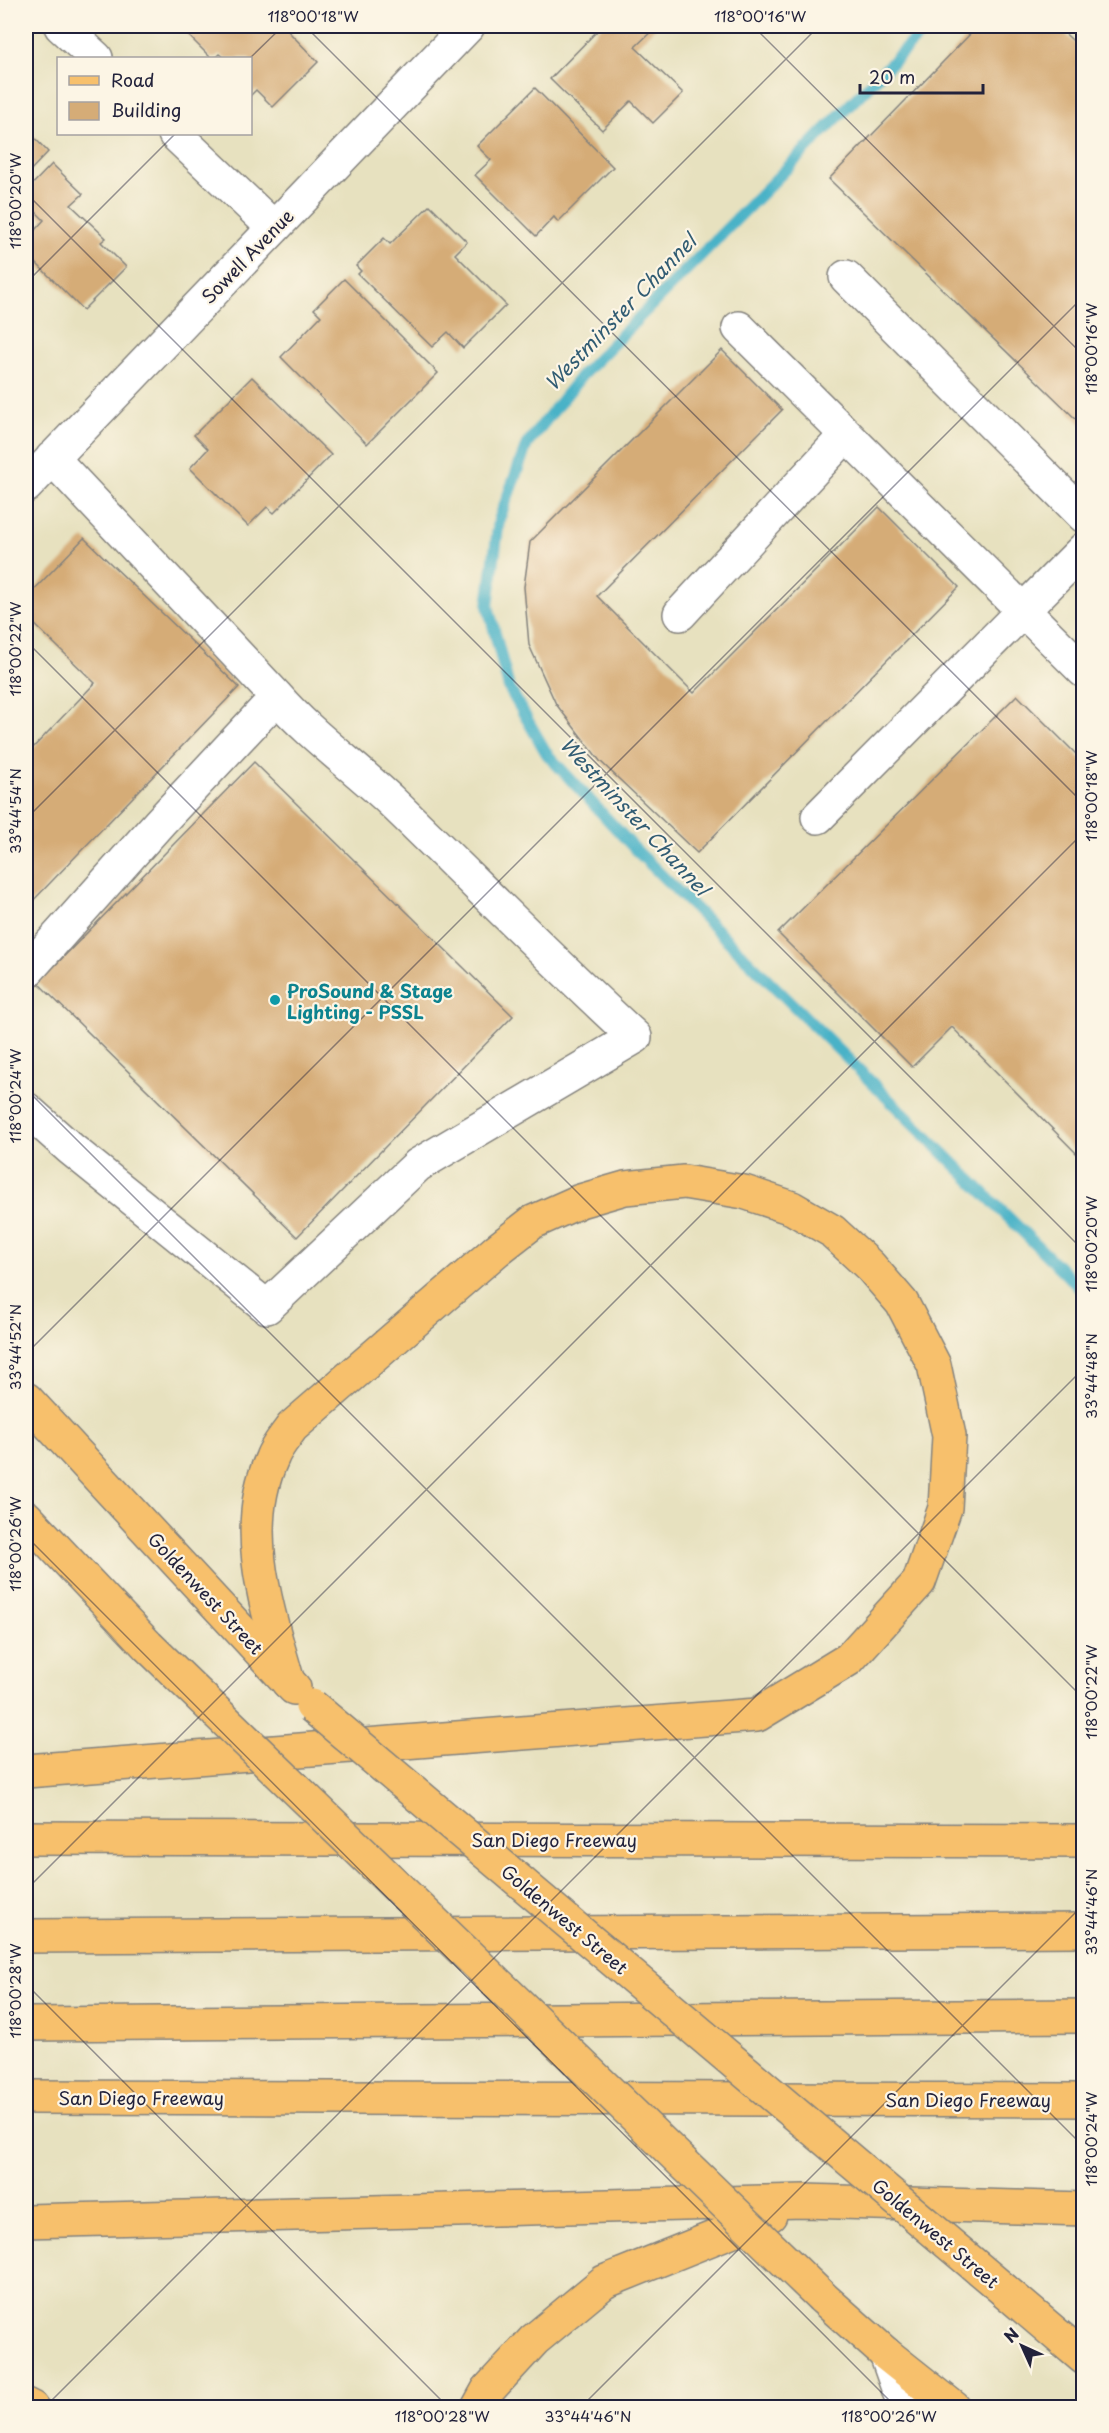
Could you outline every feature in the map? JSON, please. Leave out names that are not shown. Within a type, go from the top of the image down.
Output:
[{"type":"main road","points":[[26,1771],[757,1715],[849,1659],[919,1582],[923,1572],[945,1508],[949,1436],[934,1365],[902,1303],[870,1266],[832,1231],[792,1208],[744,1192],[684,1182],[625,1188],[580,1201],[533,1222],[496,1250],[292,1427],[272,1457],[262,1490],[257,1518],[261,1585],[288,1682]]},
{"type":"main road","name":"Goldenwest Street","points":[[26,1399],[312,1706],[1083,2358]]},
{"type":"main road","points":[[26,1517],[148,1646],[822,2297],[886,2354],[954,2408]]},
{"type":"main road","name":"San Diego Freeway","points":[[26,1838],[1083,1841]]},
{"type":"main road","points":[[26,1936],[1083,1930]]},
{"type":"main road","points":[[26,2024],[1083,2016]]},
{"type":"main road","points":[[993,2099],[1083,2085]]},
{"type":"main road","name":"San Diego Freeway","points":[[26,2097],[1083,2100]]},
{"type":"main road","points":[[478,2408],[488,2390],[534,2340],[604,2282],[804,2202]]},
{"type":"main road","points":[[26,2222],[804,2202],[1083,2209]]},
{"type":"main road","points":[[26,2404],[32,2408]]},
{"type":"street","points":[[61,26],[95,57]]},
{"type":"street","name":"Sowell Avenue","points":[[26,486],[468,26]]},
{"type":"street","points":[[176,135],[274,228]]},
{"type":"street","points":[[846,277],[1083,516]]},
{"type":"street","points":[[739,328],[1083,671]]},
{"type":"street","points":[[680,614],[846,435]]},
{"type":"street","points":[[26,1109],[71,1149],[267,1307],[418,1165],[635,1037],[358,770],[298,721],[52,458]]},
{"type":"street","points":[[818,817],[1024,612],[1083,549]]},
{"type":"street","points":[[26,972],[160,822],[278,697]]},
{"type":"street","points":[[886,2354],[905,2408]]},
{"type":"building","points":[[185,26],[293,26],[288,31],[318,62],[273,107],[256,90],[252,94],[252,57],[223,57],[219,54],[216,57],[210,57],[182,29]]},
{"type":"building","points":[[602,26],[657,26],[635,47],[683,93],[653,123],[631,101],[602,130],[550,79]]},
{"type":"building","points":[[978,26],[1057,26],[1084,51],[1084,427],[829,179]]},
{"type":"building","points":[[535,88],[613,167],[558,222],[554,217],[536,236],[475,175],[491,160],[477,146]]},
{"type":"building","points":[[26,129],[48,152],[26,175]]},
{"type":"building","points":[[52,164],[83,194],[71,205],[106,238],[101,242],[126,267],[83,310],[26,253],[26,240],[44,220],[26,202],[26,191]]},
{"type":"building","points":[[430,205],[467,242],[455,254],[506,305],[463,348],[448,332],[432,347],[358,274],[361,271],[356,266],[384,238],[390,244]]},
{"type":"building","points":[[344,279],[438,373],[367,444],[281,357],[321,316],[314,309]]},
{"type":"building","points":[[722,350],[782,410],[597,596],[694,693],[879,507],[959,587],[697,853],[600,761],[556,704],[529,645],[524,587],[530,542]]},
{"type":"building","points":[[252,377],[331,455],[274,513],[267,507],[248,526],[190,468],[208,449],[194,435]]},
{"type":"building","points":[[84,538],[239,687],[26,908],[26,755],[95,683],[26,616],[26,598]]},
{"type":"building","points":[[1017,695],[1084,762],[1082,1159],[952,1027],[912,1067],[778,933]]},
{"type":"building","name":"ProSound & Stage Lighting - PSSL","points":[[254,762],[513,1016],[297,1237],[38,983]]},
{"type":"waterway","name":"Westminster Channel","points":[[928,26],[582,375],[527,444],[499,520],[488,606],[509,688],[547,754],[636,850],[1084,1292]]},
{"type":"place","name":"ProSound & Stage Lighting - PSSL","points":[[275,1000]]}]
